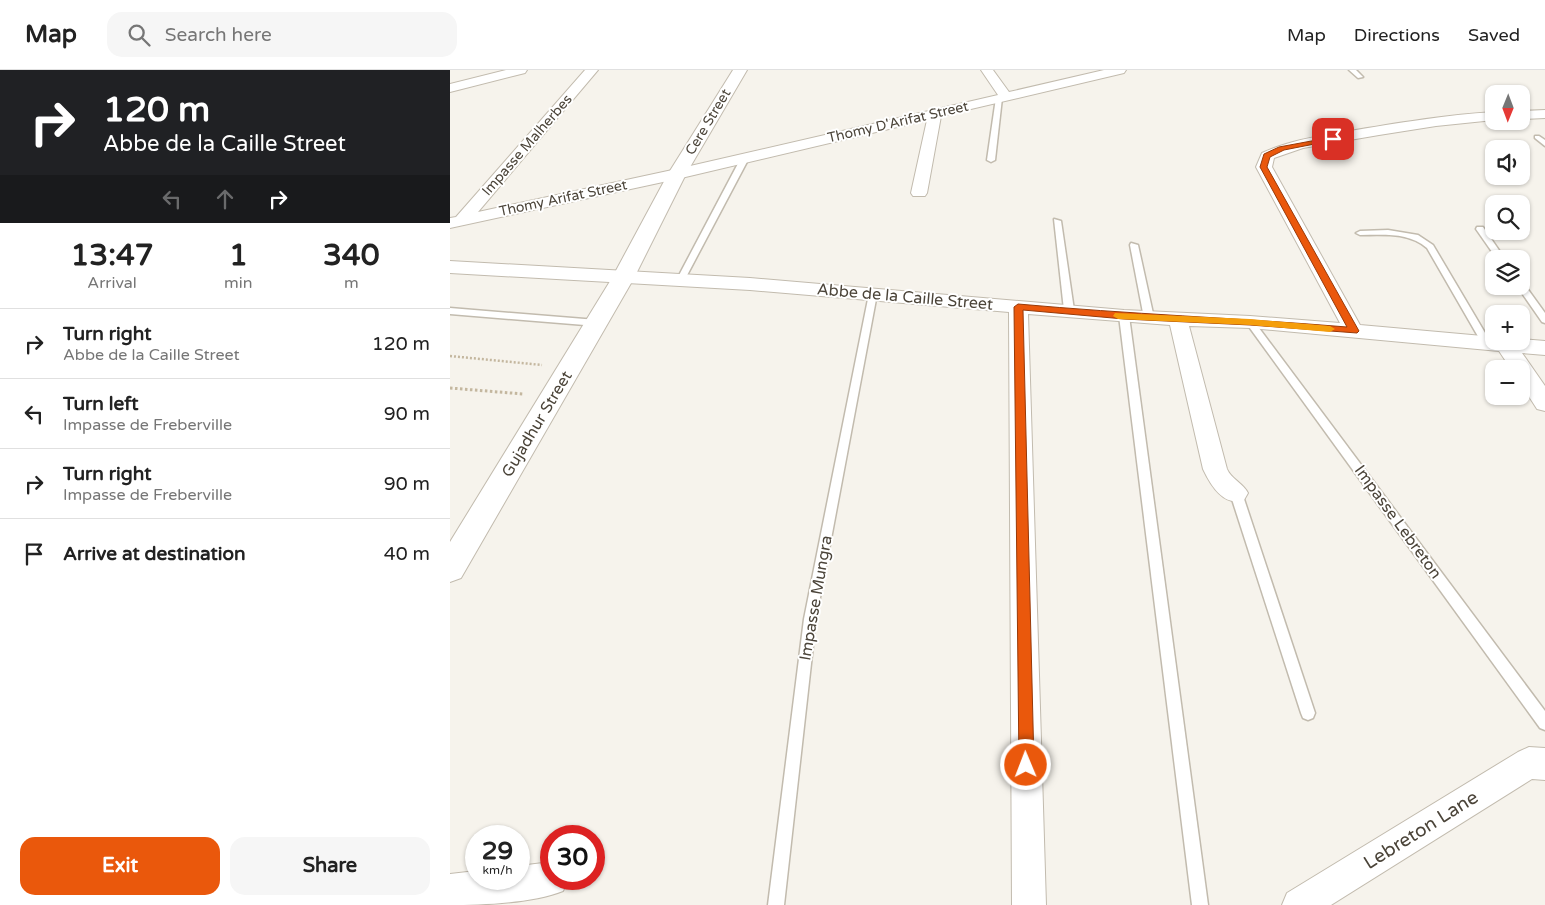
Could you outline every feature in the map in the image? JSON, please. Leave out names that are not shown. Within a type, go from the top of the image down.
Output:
[{"type":"street","points":[[450,88],[521,70]]},
{"type":"street","name":"Impasse Malherbes","points":[[456,221],[592,70]]},
{"type":"street","name":"Cere Street","points":[[624,278],[676,174],[740,70]]},
{"type":"street","points":[[988,70],[1003,97]]},
{"type":"street","name":"Thomy D'Arifat Street","points":[[676,174],[1120,70]]},
{"type":"street","points":[[919,193],[935,114]]},
{"type":"street","points":[[1530,115],[1545,114]]},
{"type":"street","points":[[1354,331],[1264,167],[1267,156],[1282,148],[1441,121],[1485,117]]},
{"type":"street","name":"Thomy Arifat Street","points":[[456,221],[676,174]]},
{"type":"street","name":"Abbe de la Caille Street","points":[[450,267],[750,284],[1149,318],[1250,322],[1485,342]]},
{"type":"street","name":"Gujadhur Street","points":[[450,569],[461,539],[554,396],[624,278]]},
{"type":"street","points":[[1018,307],[1029,905]]},
{"type":"street","points":[[1178,320],[1215,469],[1220,480],[1236,493]]},
{"type":"street","name":"Abbe de la Caille Street","points":[[1530,346],[1545,348]]},
{"type":"street","points":[[1501,350],[1545,403]]},
{"type":"street","name":"Lebreton Lane","points":[[1299,905],[1529,763],[1545,764]]},
{"type":"street","points":[[450,891],[540,879]]},
{"type":"lane","points":[[1352,70],[1360,77]]},
{"type":"lane","points":[[991,160],[1003,97]]},
{"type":"lane","points":[[1537,137],[1545,144]]},
{"type":"lane","points":[[680,281],[745,158]]},
{"type":"lane","points":[[1057,221],[1070,310]]},
{"type":"lane","points":[[1480,229],[1495,250]]},
{"type":"lane","points":[[1360,233],[1402,233],[1423,240],[1485,328]]},
{"type":"lane","points":[[1134,245],[1149,318]]},
{"type":"lane","name":"Impasse Mungra","points":[[776,905],[810,619],[873,294]]},
{"type":"lane","points":[[1527,295],[1545,320]]},
{"type":"lane","points":[[450,311],[597,324]]},
{"type":"lane","points":[[1124,316],[1200,905]]},
{"type":"lane","name":"Impasse Lebreton","points":[[1250,322],[1545,723]]},
{"type":"lane","points":[[1236,493],[1308,713]]},
{"type":"path","points":[[450,356],[570,368]]},
{"type":"path","points":[[450,388],[554,396]]},
{"type":"slow traffic","points":[[1118,316],[1250,322],[1330,329]]},
{"type":"route","points":[[1026,765],[1018,307],[1178,320],[1250,322],[1354,331],[1264,167],[1267,156],[1282,148],[1333,139]]}]
